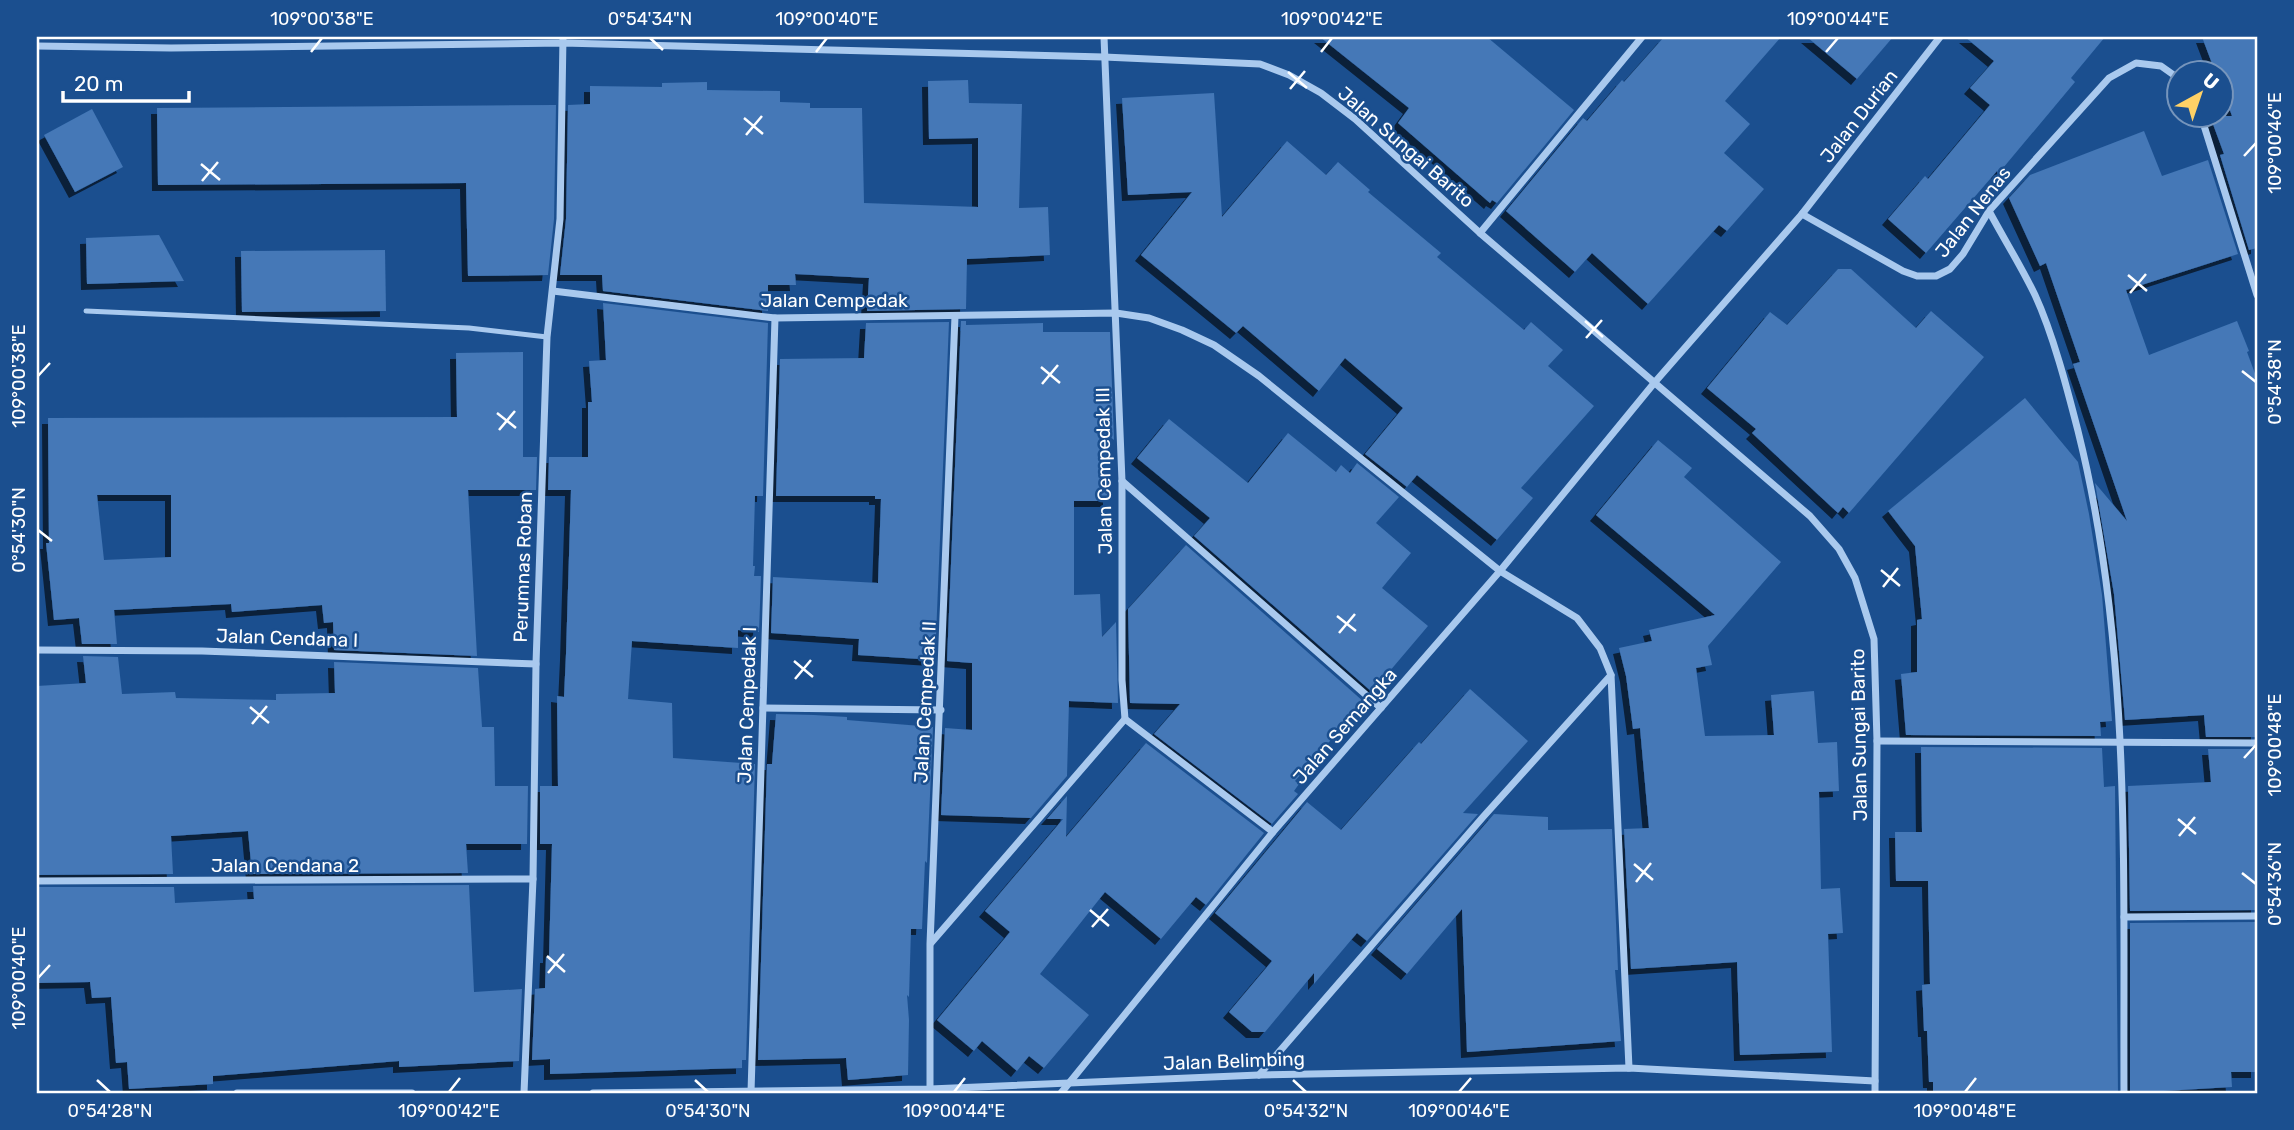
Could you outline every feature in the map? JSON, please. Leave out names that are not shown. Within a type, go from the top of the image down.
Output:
[{"type":"street","points":[[52,37],[52,46]]},
{"type":"street","name":"Jalan Cempedak III","points":[[1104,37],[1122,481],[1122,680],[1125,719]]},
{"type":"street","points":[[1480,233],[1642,37]]},
{"type":"street","name":"Jalan Durian","points":[[1802,214],[1940,37]]},
{"type":"street","name":"Jalan Sungai Barito","points":[[37,46],[171,48],[563,40],[1104,57],[1260,64],[1289,75],[1321,93],[1355,119],[1480,233],[1810,516],[1839,549],[1855,578],[1874,639],[1877,741],[1874,1093]]},
{"type":"street","name":"Perumnas Roban","points":[[524,1093],[533,879],[536,664],[547,337],[560,219],[563,40]]},
{"type":"street","name":"Jalan Nenas","points":[[1802,214],[1903,271],[1917,276],[1936,276],[1950,269],[1963,254],[1989,211],[2109,78],[2136,63],[2164,68]]},
{"type":"street","points":[[2205,130],[2257,295]]},
{"type":"street","points":[[1989,211],[2035,296],[2067,387],[2098,522],[2109,603],[2121,743],[2124,1093]]},
{"type":"street","points":[[1655,382],[1802,214]]},
{"type":"street","name":"Jalan Cempedak","points":[[553,291],[775,318],[1116,313],[1149,318],[1214,345],[1258,376],[1500,571],[1577,618],[1600,648],[1611,675]]},
{"type":"street","name":"Jalan Cempedak II","points":[[930,1089],[930,944],[955,316]]},
{"type":"street","name":"Jalan Cempedak I","points":[[751,1092],[775,318]]},
{"type":"street","name":"Jalan Semangka","points":[[1061,1093],[1273,832],[1500,571],[1655,382]]},
{"type":"street","points":[[1122,481],[1381,708]]},
{"type":"street","name":"Jalan Cendana I","points":[[37,650],[202,650],[536,664]]},
{"type":"street","points":[[1611,675],[1629,1068]]},
{"type":"street","points":[[1259,1075],[1483,817],[1611,675]]},
{"type":"street","points":[[763,708],[941,710]]},
{"type":"street","points":[[930,944],[1125,719],[1273,832]]},
{"type":"street","points":[[1877,741],[2257,743]]},
{"type":"street","name":"Jalan Cendana 2","points":[[37,881],[533,879]]},
{"type":"street","points":[[2124,917],[2257,916]]},
{"type":"street","name":"Jalan Belimbing","points":[[593,1093],[930,1089],[1259,1075],[1629,1068],[1875,1081]]},
{"type":"street","points":[[237,1093],[412,1093]]},
{"type":"lane","points":[[86,311],[469,328],[547,337]]},
{"type":"building","points":[[1320,37],[1487,37],[1574,110],[1497,203],[1492,200],[1490,203],[1398,123],[1409,108]]},
{"type":"building","points":[[1664,37],[1781,37],[1725,101],[1750,124],[1724,153],[1764,189],[1727,231],[1719,225],[1648,304],[1592,253],[1575,272],[1506,211],[1583,118],[1587,121]]},
{"type":"building","points":[[1807,37],[1893,37],[1857,79]]},
{"type":"building","points":[[1965,37],[2105,37],[2071,78],[2075,82],[1998,174],[1997,171],[1926,253],[1888,219],[1925,176],[1928,179],[1990,105],[1970,88],[1994,61]]},
{"type":"building","points":[[2202,37],[2257,37],[2257,248],[2249,250],[2220,155],[2224,154],[2215,130],[2234,130],[2234,60],[2211,60]]},
{"type":"building","points":[[968,80],[969,103],[1022,104],[1019,208],[1048,207],[1050,255],[967,259],[966,309],[867,311],[869,278],[795,274],[796,285],[768,285],[768,311],[603,291],[602,275],[560,275],[566,219],[568,105],[590,104],[590,86],[662,87],[662,83],[707,82],[707,90],[780,91],[780,102],[810,103],[810,108],[862,108],[864,203],[978,207],[978,138],[929,139],[928,81]]},
{"type":"building","points":[[1214,93],[1222,217],[1287,141],[1326,175],[1338,162],[1370,190],[1368,192],[1441,253],[1437,257],[1524,330],[1531,322],[1563,350],[1548,366],[1594,406],[1521,488],[1533,498],[1497,540],[1417,475],[1407,487],[1365,454],[1403,408],[1345,358],[1319,391],[1243,326],[1236,333],[1141,255],[1192,192],[1128,195],[1122,98]]},
{"type":"building","points":[[556,105],[554,219],[548,275],[468,276],[466,183],[158,185],[157,108]]},
{"type":"building","points":[[92,109],[123,167],[75,192],[44,135]]},
{"type":"building","points":[[2144,131],[2162,176],[2208,160],[2238,254],[2126,290],[2149,355],[2237,321],[2249,351],[2247,352],[2257,379],[2257,737],[2206,737],[2204,715],[2125,720],[2114,594],[2095,483],[2127,521],[2073,364],[2080,362],[2046,263],[2040,266],[2009,198],[2030,175]]},
{"type":"building","points":[[159,235],[184,281],[87,284],[86,238]]},
{"type":"building","points":[[385,250],[386,311],[242,312],[241,251]]},
{"type":"building","points":[[1838,269],[1851,269],[1916,328],[1931,311],[1984,357],[1849,513],[1843,507],[1838,513],[1752,433],[1756,429],[1707,388],[1770,312],[1787,325]]},
{"type":"building","points":[[603,303],[768,323],[763,496],[755,496],[753,566],[754,576],[761,576],[759,632],[738,630],[738,648],[632,641],[628,699],[672,703],[673,758],[755,764],[746,1060],[742,1060],[742,1068],[550,1074],[550,1059],[532,1060],[535,989],[545,988],[546,957],[549,957],[552,844],[540,844],[540,786],[558,786],[557,696],[564,697],[571,490],[548,490],[549,457],[588,457],[588,402],[592,402],[589,361],[606,360]]},
{"type":"building","points":[[961,321],[966,321],[966,325],[1043,323],[1043,332],[1110,332],[1114,440],[1109,436],[1109,501],[1074,501],[1074,595],[1100,594],[1102,637],[1116,622],[1118,703],[1069,701],[1067,776],[1031,818],[941,815],[945,728],[972,730],[972,663],[947,661]]},
{"type":"building","points":[[949,322],[935,660],[858,655],[859,639],[771,633],[773,577],[878,583],[881,499],[875,499],[875,496],[776,496],[780,359],[864,358],[866,323]]},
{"type":"building","points":[[523,352],[523,457],[537,457],[536,490],[468,490],[477,656],[334,650],[333,622],[324,623],[322,605],[232,612],[231,604],[114,610],[117,644],[82,644],[79,618],[54,620],[46,543],[49,543],[48,418],[457,417],[456,353]],"holes":[[[97,495],[171,495],[171,557],[104,560]]]},
{"type":"building","points":[[2025,398],[2078,462],[2102,595],[2112,721],[2100,722],[2101,736],[1906,735],[1901,674],[1917,672],[1917,620],[1922,619],[1915,546],[1888,511]]},
{"type":"building","points":[[1169,419],[1248,483],[1288,433],[1336,472],[1341,465],[1350,473],[1357,463],[1399,497],[1376,523],[1411,553],[1382,588],[1428,626],[1372,692],[1194,536],[1210,518],[1137,458]]},
{"type":"building","points":[[1658,440],[1692,468],[1684,477],[1781,562],[1708,646],[1712,665],[1696,668],[1705,736],[1774,735],[1771,695],[1814,691],[1818,743],[1837,742],[1839,791],[1819,792],[1821,889],[1840,888],[1843,933],[1828,934],[1832,1052],[1740,1055],[1737,962],[1631,969],[1624,829],[1649,828],[1640,728],[1633,729],[1626,676],[1619,648],[1652,641],[1649,630],[1715,615],[1596,515]]},
{"type":"building","points":[[1186,545],[1364,702],[1295,781],[1299,784],[1294,791],[1298,794],[1272,824],[1154,734],[1180,704],[1130,703],[1128,609]]},
{"type":"building","points":[[83,656],[118,657],[122,694],[175,692],[176,698],[276,700],[276,694],[335,693],[334,662],[478,668],[482,727],[494,727],[495,786],[528,786],[527,844],[466,844],[468,873],[252,874],[248,831],[171,836],[173,874],[37,875],[37,686],[86,683]]},
{"type":"building","points":[[1470,689],[1528,741],[1463,813],[1478,814],[1367,941],[1357,933],[1314,984],[1314,973],[1265,1032],[1252,1032],[1229,1012],[1272,961],[1215,913],[1307,802],[1341,830]]},
{"type":"building","points":[[776,714],[847,717],[847,720],[933,727],[922,929],[911,929],[909,997],[907,995],[908,1075],[848,1080],[846,1058],[758,1060],[767,764],[772,764]]},
{"type":"building","points":[[1146,743],[1264,833],[1206,905],[1196,897],[1161,939],[1105,892],[1040,974],[1089,1015],[1044,1068],[1029,1056],[1017,1071],[982,1041],[974,1051],[937,1020],[1010,932],[985,911],[1063,819],[1047,819],[1067,796],[1066,837]]},
{"type":"building","points":[[1921,747],[2102,748],[2104,787],[2115,786],[2118,1093],[1933,1093],[1933,1082],[1929,1082],[1922,985],[1930,984],[1928,881],[1896,881],[1895,832],[1922,832]]},
{"type":"building","points":[[2208,749],[2257,749],[2257,910],[2130,911],[2128,786],[2211,782]]},
{"type":"building","points":[[1494,814],[1548,817],[1548,830],[1612,829],[1618,970],[1615,970],[1621,1041],[1467,1052],[1462,909],[1407,974],[1377,949]]},
{"type":"building","points":[[469,885],[474,992],[522,989],[519,1061],[399,1067],[399,1061],[213,1076],[213,1084],[129,1089],[127,1062],[116,1063],[111,997],[92,998],[90,982],[37,983],[37,887],[174,887],[175,903],[254,899],[253,886]]},
{"type":"building","points":[[2257,922],[2257,1072],[2231,1072],[2232,1087],[2130,1093],[2130,923]]}]
